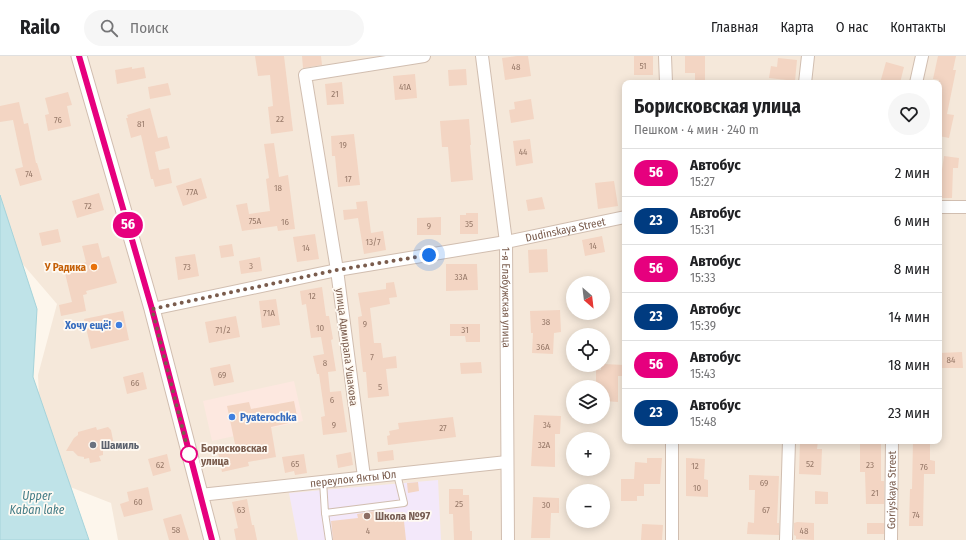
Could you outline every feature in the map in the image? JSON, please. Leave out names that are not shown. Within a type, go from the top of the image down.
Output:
[{"type":"street","points":[[79,56],[152,309],[212,540]]},
{"type":"street","name":"улица Адмирала Ушакова","points":[[364,477],[337,270],[305,75],[424,56]]},
{"type":"street","name":"1-я Елабужская улица","points":[[482,56],[506,242],[508,540]]},
{"type":"street","points":[[665,56],[666,80]]},
{"type":"street","points":[[806,80],[808,56]]},
{"type":"street","points":[[917,80],[922,56]]},
{"type":"street","points":[[942,207],[966,207]]},
{"type":"street","name":"Dudinskaya Street","points":[[152,309],[337,270],[506,242],[622,218]]},
{"type":"street","points":[[672,444],[672,540]]},
{"type":"street","points":[[786,540],[789,444]]},
{"type":"street","name":"Goriyskaya Street","points":[[891,540],[892,444]]},
{"type":"street","name":"переулок Якты Юл","points":[[200,495],[507,462]]},
{"type":"lane","points":[[325,513],[404,503],[397,474]]},
{"type":"lane","points":[[323,482],[325,513],[329,540]]},
{"type":"shaded area","points":[[0,56],[966,56],[966,540],[118,540],[111,503],[65,485],[41,443],[38,375],[57,304],[8,247],[0,198]]},
{"type":"shaded area","points":[[294,381],[303,421],[212,441],[203,401]]},
{"type":"shaded area","name":"Школа №97","points":[[438,480],[441,540],[298,540],[289,493]]},
{"type":"water","name":"Upper Kaban lake","points":[[0,195],[37,309],[33,377],[89,540],[0,540]]},
{"type":"building","points":[[255,56],[284,56],[293,131],[271,134],[268,107],[273,106],[270,75],[258,76]]},
{"type":"building","points":[[302,56],[321,56],[322,65],[303,68]]},
{"type":"building","points":[[528,56],[531,76],[505,80],[502,58]]},
{"type":"building","points":[[634,56],[653,56],[653,75],[634,75]]},
{"type":"building","points":[[685,56],[705,56],[705,80],[695,80],[695,73],[685,73]]},
{"type":"building","points":[[938,56],[956,56],[953,70],[956,70],[947,114],[954,115],[949,138],[942,137],[942,80],[933,79]]},
{"type":"building","points":[[778,58],[797,60],[795,80],[769,78],[771,66],[777,67]]},
{"type":"building","points":[[886,62],[904,67],[901,80],[881,80]]},
{"type":"building","points":[[132,67],[132,69],[144,67],[146,78],[117,84],[115,70]]},
{"type":"building","points":[[466,69],[467,85],[449,86],[448,70]]},
{"type":"building","points":[[415,74],[417,98],[395,100],[393,76]]},
{"type":"building","points":[[342,82],[344,104],[327,105],[325,84]]},
{"type":"building","points":[[168,83],[171,95],[150,99],[148,87]]},
{"type":"building","points":[[68,92],[72,105],[67,106],[71,126],[48,131],[45,115],[49,114],[45,98]]},
{"type":"building","points":[[531,99],[534,119],[511,123],[509,110],[515,109],[514,102]]},
{"type":"building","points":[[19,102],[24,124],[28,123],[36,163],[42,180],[20,186],[15,169],[23,167],[13,120],[0,122],[0,106]]},
{"type":"building","points":[[150,108],[158,138],[167,136],[170,148],[155,152],[159,170],[169,168],[172,183],[155,187],[153,179],[151,179],[141,135],[131,138],[126,118],[128,118],[127,115]]},
{"type":"building","points":[[469,119],[473,180],[451,182],[448,147],[442,147],[440,121]]},
{"type":"building","points":[[354,134],[360,185],[338,187],[335,156],[332,156],[331,136]]},
{"type":"building","points":[[530,139],[533,163],[516,166],[513,141]]},
{"type":"building","points":[[274,143],[279,177],[288,175],[295,229],[278,231],[277,226],[242,231],[236,205],[247,203],[249,214],[270,211],[266,179],[269,178],[264,144]]},
{"type":"building","points":[[944,156],[959,158],[958,168],[953,168],[952,198],[942,198],[942,169]]},
{"type":"building","points":[[201,178],[207,198],[183,206],[176,186]]},
{"type":"building","points":[[614,181],[618,206],[598,209],[595,183]]},
{"type":"building","points":[[99,193],[104,210],[77,218],[72,201]]},
{"type":"building","points":[[542,197],[545,209],[528,211],[526,200]]},
{"type":"building","points":[[367,201],[371,233],[383,231],[386,250],[364,254],[358,218],[344,220],[343,210],[357,209],[356,202]]},
{"type":"building","points":[[466,213],[478,213],[478,234],[460,234],[460,215],[466,215]]},
{"type":"building","points":[[441,217],[441,235],[417,235],[417,218]]},
{"type":"building","points":[[58,229],[61,242],[42,246],[39,233]]},
{"type":"building","points":[[315,234],[319,259],[297,262],[293,237]]},
{"type":"building","points":[[602,236],[605,252],[585,256],[582,240]]},
{"type":"building","points":[[98,243],[102,258],[109,256],[117,283],[86,291],[87,294],[83,295],[86,311],[61,316],[59,305],[72,302],[64,269],[81,265],[80,264],[86,262],[82,246]]},
{"type":"building","points":[[232,244],[234,256],[221,258],[219,246]]},
{"type":"building","points":[[547,249],[548,272],[529,273],[528,250]]},
{"type":"building","points":[[195,254],[199,276],[178,280],[175,257]]},
{"type":"building","points":[[260,257],[262,271],[241,274],[239,261]]},
{"type":"building","points":[[446,264],[477,264],[478,290],[446,291]]},
{"type":"building","points":[[394,282],[397,297],[389,298],[390,304],[370,308],[374,343],[381,343],[383,358],[396,356],[397,368],[386,369],[389,396],[368,398],[366,372],[363,372],[360,345],[358,317],[362,316],[358,293],[386,289],[386,283]]},
{"type":"building","points":[[322,287],[326,316],[329,316],[333,339],[331,340],[336,371],[328,372],[330,392],[341,391],[347,432],[323,435],[321,417],[325,416],[319,374],[317,374],[313,356],[324,354],[321,337],[311,338],[306,304],[302,305],[300,291]]},
{"type":"building","points":[[276,299],[280,325],[262,328],[259,301]]},
{"type":"building","points":[[560,310],[561,332],[554,333],[553,354],[532,353],[533,333],[531,333],[530,311]]},
{"type":"building","points":[[123,311],[129,340],[91,349],[84,319]]},
{"type":"building","points":[[236,316],[240,337],[209,343],[205,322]]},
{"type":"building","points":[[450,324],[480,324],[480,342],[466,342],[465,336],[450,336]]},
{"type":"building","points":[[962,352],[963,368],[942,368],[942,353]]},
{"type":"building","points":[[481,362],[482,373],[461,374],[460,363]]},
{"type":"building","points":[[230,364],[234,382],[214,386],[210,368]]},
{"type":"building","points":[[610,364],[622,365],[622,376],[618,376],[618,402],[610,401],[610,380],[596,380],[596,372],[610,372]]},
{"type":"building","points":[[143,372],[147,389],[127,394],[123,377]]},
{"type":"building","points":[[294,401],[298,421],[271,427],[276,457],[248,462],[249,466],[222,472],[217,448],[235,444],[227,406],[249,402],[251,409]]},
{"type":"building","points":[[534,415],[561,416],[560,434],[555,434],[555,467],[531,466]]},
{"type":"building","points":[[453,417],[456,437],[388,445],[387,436],[390,435],[389,431],[399,429],[398,423]]},
{"type":"building","name":"Шамиль","points":[[96,427],[97,430],[108,427],[111,430],[115,450],[103,450],[103,455],[99,456],[101,461],[90,463],[89,458],[84,459],[84,457],[78,456],[73,451],[66,451],[74,438],[78,435],[78,432]]},
{"type":"building","points":[[800,444],[818,444],[817,449],[822,449],[821,475],[799,474]]},
{"type":"building","points":[[860,444],[881,444],[881,481],[884,481],[884,504],[866,504],[865,472],[860,472]]},
{"type":"building","points":[[913,444],[930,444],[930,460],[935,461],[935,474],[924,474],[923,526],[909,526],[910,489],[912,489]]},
{"type":"building","points":[[393,450],[394,460],[378,462],[377,452]]},
{"type":"building","points":[[351,452],[353,465],[338,468],[336,455]]},
{"type":"building","points":[[167,454],[171,471],[153,476],[148,459]]},
{"type":"building","points":[[304,454],[307,473],[295,475],[294,471],[285,473],[282,457]]},
{"type":"building","points":[[647,458],[662,458],[660,484],[644,484],[644,496],[637,496],[637,501],[621,501],[621,479],[634,479],[635,462],[647,463]]},
{"type":"building","points":[[686,458],[705,459],[704,479],[708,480],[708,497],[686,496]]},
{"type":"building","points":[[749,475],[779,476],[777,523],[779,523],[779,535],[747,534],[748,522],[754,523],[755,490],[749,490]]},
{"type":"building","points":[[418,482],[419,491],[408,493],[407,483]]},
{"type":"building","points":[[148,487],[153,510],[124,517],[120,504],[129,501],[127,492]]},
{"type":"building","points":[[449,489],[463,489],[463,495],[469,495],[470,531],[472,531],[472,540],[454,540],[453,514],[449,514]]},
{"type":"building","points":[[815,491],[828,492],[828,504],[815,504]]},
{"type":"building","points":[[533,497],[559,498],[559,513],[551,513],[550,538],[531,538]]},
{"type":"building","points":[[247,499],[252,525],[254,525],[257,540],[236,540],[234,529],[238,528],[232,502]]},
{"type":"building","points":[[375,511],[375,515],[403,512],[406,540],[333,540],[331,521],[358,518],[357,514]]},
{"type":"building","points":[[181,514],[189,540],[169,540],[163,519]]},
{"type":"building","points":[[794,523],[814,523],[814,540],[796,539],[796,536],[794,535]]},
{"type":"building","points":[[867,523],[884,523],[884,534],[867,534]]},
{"type":"building","points":[[642,524],[663,525],[662,540],[641,540]]},
{"type":"bus line","name":"56","points":[[79,56],[152,309],[212,540]]},
{"type":"place","name":"У Радика","points":[[94,267]]},
{"type":"place","name":"Хочу ещё!","points":[[119,325]]},
{"type":"place","name":"Pyaterochka","points":[[232,417]]},
{"type":"place","name":"Шамиль","points":[[93,445]]},
{"type":"place","name":"Борисковская улица","points":[[189,454]]},
{"type":"place","name":"Школа №97","points":[[367,516]]},
{"type":"route","points":[[189,454],[152,309],[337,270],[429,255]]}]
